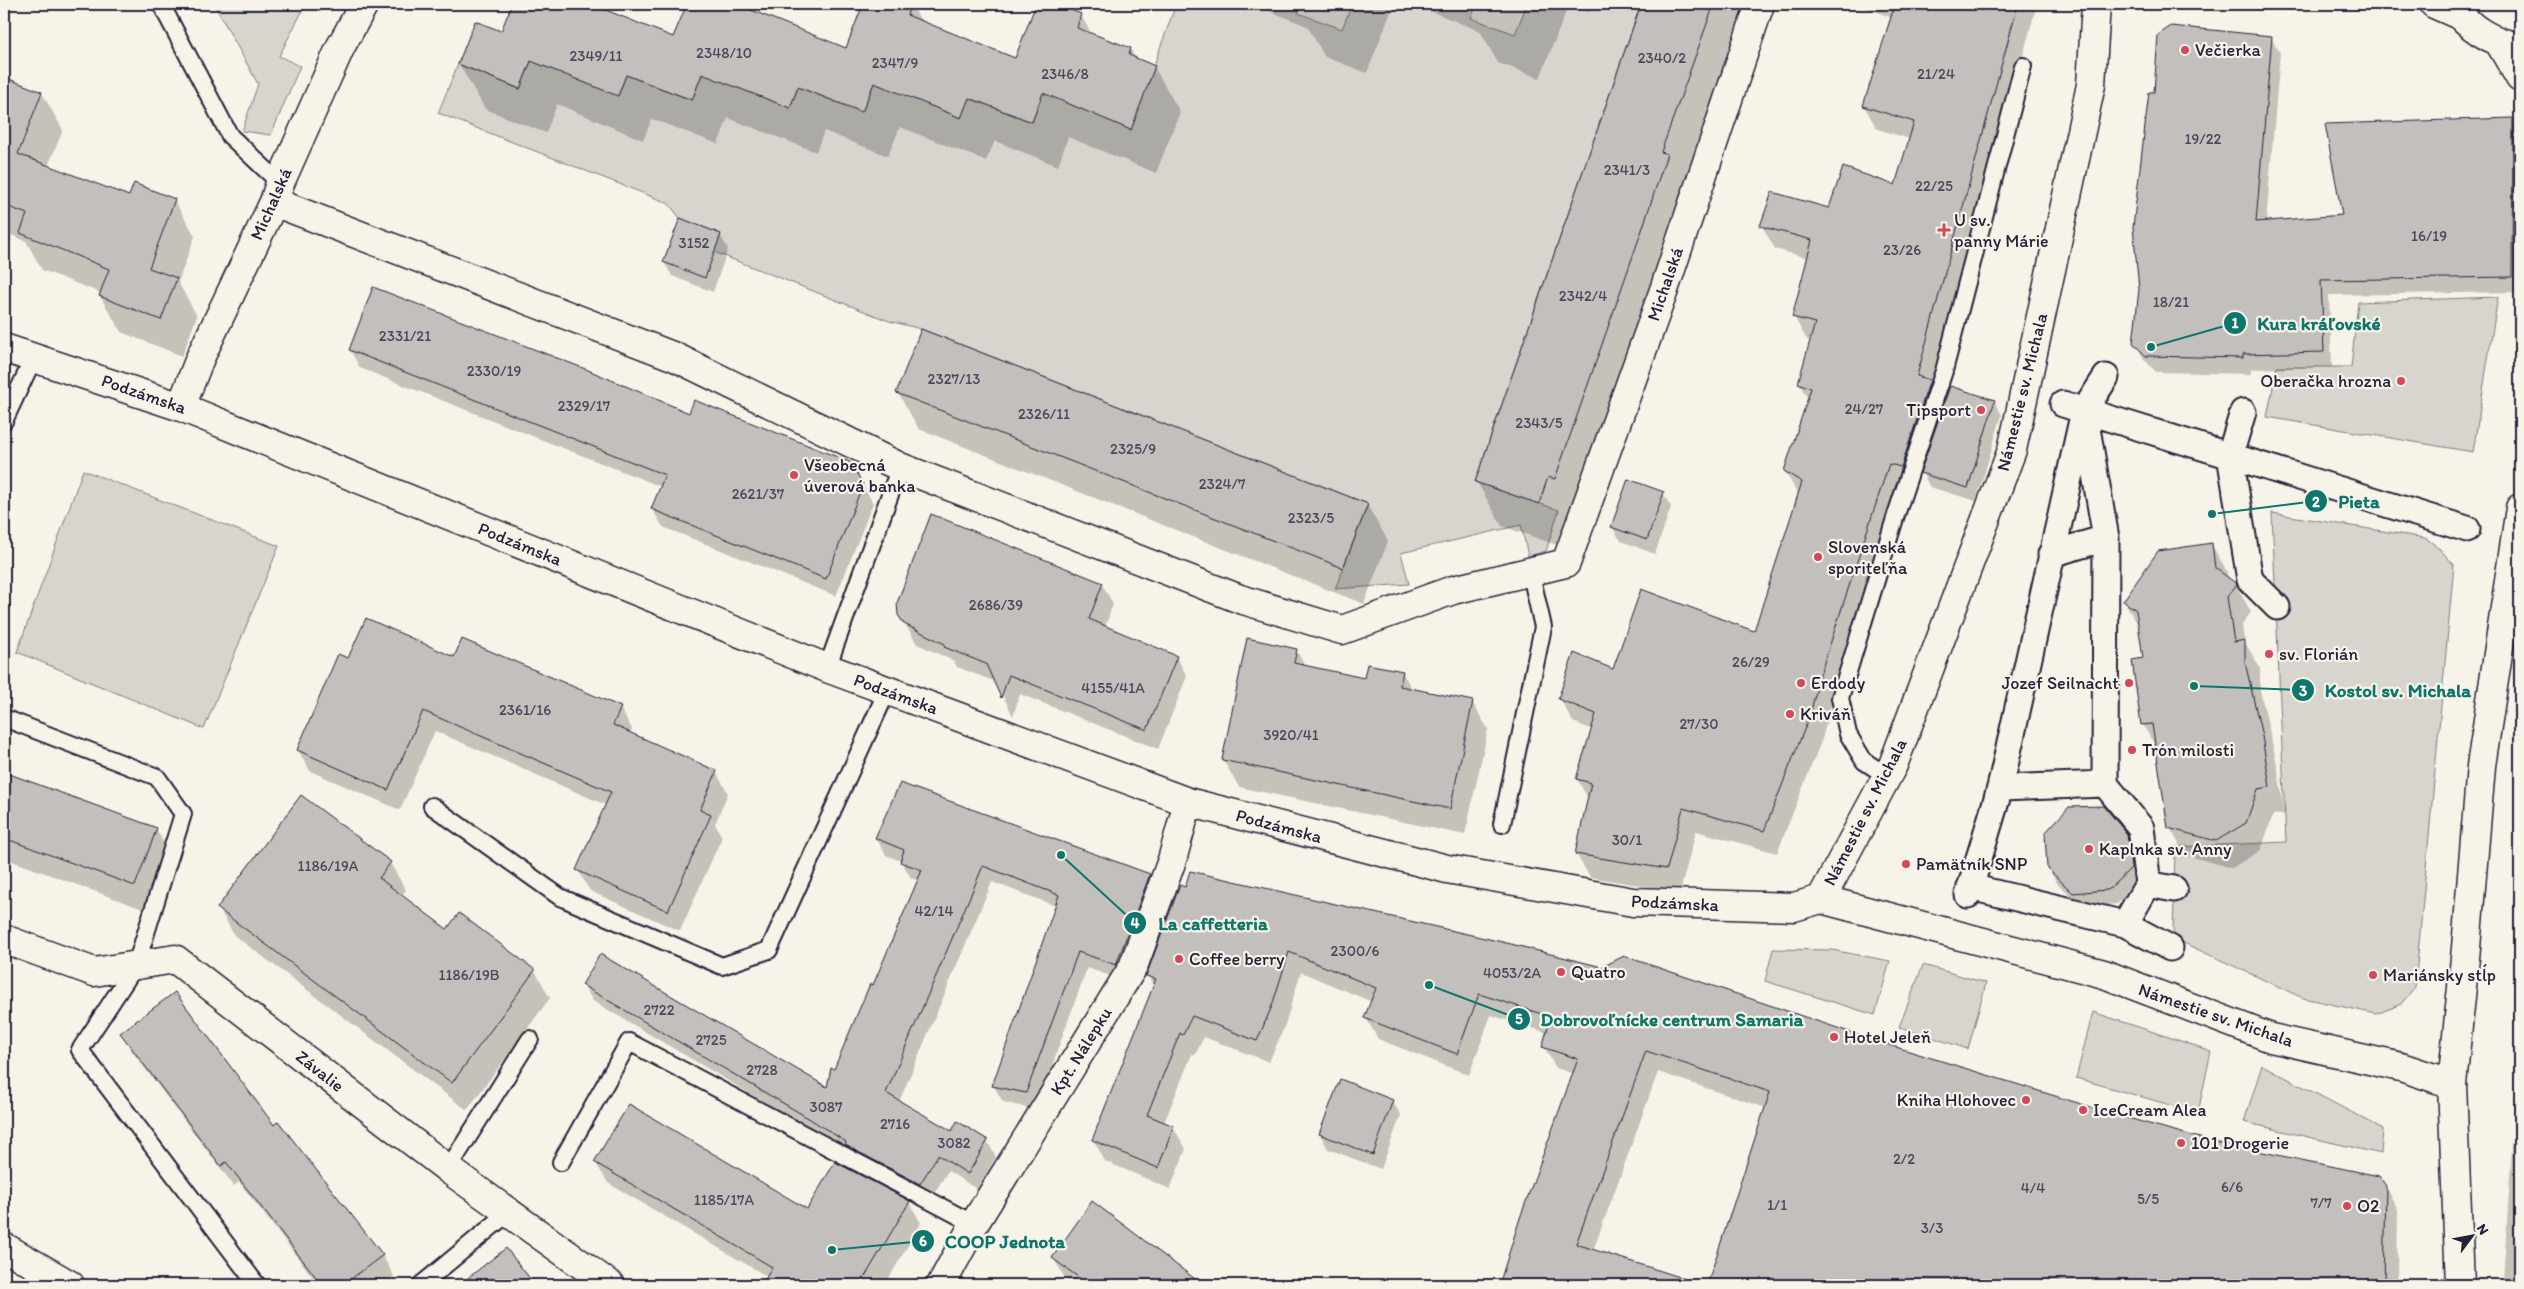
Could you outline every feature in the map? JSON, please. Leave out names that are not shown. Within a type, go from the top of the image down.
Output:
[{"type":"street","name":"Michalská","points":[[182,406],[200,358],[277,192],[341,46],[364,4]]},
{"type":"street","name":"Michalská","points":[[1530,570],[1566,563],[1664,290],[1760,4]]},
{"type":"street","name":"Námestie sv. Michala","points":[[2096,4],[2091,85],[2012,450],[1887,776],[1821,899],[2104,974],[2270,1038],[2401,1067],[2452,1084]]},
{"type":"street","points":[[2434,4],[2456,9],[2486,36],[2510,46],[2520,78]]},
{"type":"street","points":[[277,192],[675,357],[900,467],[1240,599],[1342,630],[1453,590],[1530,570]]},
{"type":"street","name":"Podzámska","points":[[4,348],[182,406],[827,668],[1188,802],[1448,870],[1633,902],[1794,908],[1821,899]]},
{"type":"street","points":[[2106,377],[2074,407],[2051,554],[2000,788],[1969,891],[2125,924],[2170,948]]},
{"type":"street","points":[[2074,407],[2467,529]]},
{"type":"street","points":[[2074,407],[2106,538],[2106,784],[2141,828],[2148,884],[2125,924]]},
{"type":"street","points":[[2243,412],[2230,455],[2250,580],[2277,607]]},
{"type":"street","points":[[2459,1278],[2452,1084],[2466,948],[2480,766],[2520,508]]},
{"type":"street","points":[[2051,554],[2106,538]]},
{"type":"street","points":[[2000,788],[2106,784]]},
{"type":"street","name":"Kpt. Nálepku","points":[[945,1284],[974,1224],[1132,967],[1172,860],[1188,802]]},
{"type":"street","points":[[2148,884],[2174,889]]},
{"type":"street","name":"Závalie","points":[[4,939],[94,972],[175,959],[448,1169],[610,1285]]},
{"type":"street","points":[[4,1247],[70,1285]]},
{"type":"lane","points":[[161,4],[230,136],[277,192]]},
{"type":"lane","points":[[1887,776],[1864,761],[1848,734],[1840,698],[1896,514],[1944,371],[2023,66]]},
{"type":"lane","points":[[4,420],[34,357]]},
{"type":"lane","points":[[827,668],[900,467]]},
{"type":"lane","points":[[1502,824],[1543,627],[1530,570]]},
{"type":"lane","points":[[432,806],[560,897],[722,966],[769,950],[887,691]]},
{"type":"lane","points":[[4,718],[157,777],[183,814],[136,965],[80,1050],[256,1285]]},
{"type":"lane","points":[[448,1169],[530,1039]]},
{"type":"lane","points":[[562,1162],[629,1042],[974,1224]]},
{"type":"lane","points":[[421,1285],[508,1212]]},
{"type":"shaded area","points":[[214,4],[306,4],[279,56],[300,66],[271,135],[242,131],[258,84]]},
{"type":"shaded area","points":[[1176,4],[1302,4],[1298,13],[1342,29],[1352,4],[1477,4],[1471,18],[1515,34],[1527,4],[1641,4],[1475,482],[1559,510],[1546,551],[1528,556],[1521,525],[1401,553],[1409,584],[1335,589],[1368,504],[921,329],[889,321],[714,252],[721,234],[680,218],[668,203],[438,113],[458,64],[520,89],[536,48],[618,95],[626,75],[692,100],[707,61],[790,108],[798,87],[862,112],[879,71],[961,117],[969,98],[1032,122],[1047,81],[1131,129]]},
{"type":"shaded area","points":[[2498,297],[2473,452],[2267,417],[2277,367],[2351,367],[2358,302]]},
{"type":"shaded area","points":[[83,470],[279,546],[204,729],[17,652]]},
{"type":"shaded area","points":[[2272,513],[2425,538],[2438,547],[2454,565],[2415,987],[2400,1005],[2376,1014],[2303,998],[2173,938],[2175,847],[2286,842]]},
{"type":"shaded area","points":[[1773,949],[1832,950],[1890,961],[1875,1015],[1765,981]]},
{"type":"shaded area","points":[[1923,965],[1986,983],[1968,1049],[1899,1027]]},
{"type":"shaded area","points":[[2093,1012],[2211,1051],[2198,1113],[2076,1078]]},
{"type":"shaded area","points":[[2262,1065],[2383,1129],[2381,1154],[2244,1122]]},
{"type":"building","points":[[512,4],[591,4],[673,37],[687,4],[736,4],[846,48],[863,4],[911,4],[907,15],[1015,58],[1036,4],[1056,4],[1081,14],[1077,28],[1131,48],[1129,55],[1155,66],[1131,130],[1043,93],[1032,122],[969,98],[961,118],[874,83],[862,112],[798,87],[790,108],[702,74],[692,100],[626,75],[618,96],[531,61],[520,89],[458,64],[475,21],[501,31]]},
{"type":"building","points":[[1641,4],[1714,4],[1661,152],[1667,154],[1643,227],[1555,479],[1548,477],[1539,504],[1475,482]]},
{"type":"building","points":[[1895,4],[2018,4],[1917,376],[1930,380],[1901,467],[1889,464],[1820,675],[1810,715],[1764,831],[1683,808],[1667,869],[1575,854],[1591,783],[1576,779],[1596,714],[1558,699],[1574,653],[1613,669],[1641,589],[1754,631],[1802,482],[1784,471],[1811,388],[1798,383],[1815,323],[1792,317],[1812,240],[1760,226],[1772,192],[1829,208],[1843,167],[1895,185],[1914,122],[1863,106]]},
{"type":"building","points":[[2171,26],[2272,36],[2256,222],[2342,215],[2325,124],[2513,118],[2512,277],[2321,280],[2324,352],[2243,354],[2243,358],[2146,356],[2133,343],[2139,289],[2133,227],[2149,92],[2154,92],[2158,35]]},
{"type":"building","points":[[4,77],[42,92],[18,154],[129,196],[134,183],[175,199],[149,268],[177,278],[161,320],[99,296],[109,269],[20,233],[27,214],[4,205]]},
{"type":"building","points":[[680,218],[721,234],[705,278],[663,262]]},
{"type":"building","points":[[373,287],[588,370],[689,413],[694,400],[850,462],[863,484],[826,579],[651,509],[665,475],[349,350]]},
{"type":"building","points":[[921,329],[1368,504],[1343,568],[896,393]]},
{"type":"building","points":[[1950,386],[1995,400],[1968,488],[1920,473]]},
{"type":"building","points":[[1628,479],[1664,492],[1647,540],[1611,527]]},
{"type":"building","points":[[931,514],[1103,583],[1089,619],[1177,656],[1147,730],[1009,675],[1001,698],[986,664],[944,647],[945,644],[904,624],[898,615],[897,603]]},
{"type":"building","points":[[2212,543],[2215,568],[2237,584],[2227,597],[2234,642],[2245,640],[2245,662],[2262,736],[2270,787],[2258,789],[2246,823],[2216,841],[2168,828],[2152,724],[2141,725],[2132,660],[2143,658],[2136,610],[2123,601],[2158,551]]},
{"type":"building","points":[[366,618],[454,657],[462,639],[621,707],[613,725],[717,771],[700,810],[711,815],[668,911],[576,870],[611,792],[423,711],[388,790],[297,750],[338,654],[348,658]]},
{"type":"building","points":[[1247,638],[1297,649],[1294,663],[1364,678],[1367,664],[1403,671],[1400,686],[1473,701],[1450,809],[1222,760]]},
{"type":"building","points":[[4,772],[157,828],[135,886],[4,838]]},
{"type":"building","points":[[900,783],[1150,874],[1116,965],[1078,952],[1026,1093],[992,1086],[1059,895],[983,866],[886,1093],[952,1131],[957,1121],[988,1140],[968,1174],[938,1155],[920,1184],[845,1145],[846,1142],[810,1119],[582,985],[600,954],[827,1087],[831,1068],[834,1069],[870,984],[873,985],[922,870],[900,862],[904,850],[875,838]]},
{"type":"building","points":[[301,795],[391,862],[379,878],[447,929],[459,913],[535,970],[452,1083],[217,908]]},
{"type":"building","name":"Kaplnka sv. Anny","points":[[2104,806],[2127,834],[2131,868],[2108,890],[2073,893],[2047,868],[2045,833],[2069,807]]},
{"type":"building","points":[[1190,871],[1511,944],[1602,967],[1624,956],[1873,1040],[2117,1115],[2214,1142],[2379,1176],[2386,1186],[2384,1285],[1707,1285],[1770,1092],[1646,1051],[1576,1244],[1683,1278],[1682,1285],[1499,1285],[1520,1218],[1578,1059],[1542,1047],[1551,1017],[1479,994],[1457,1054],[1364,1018],[1376,988],[1289,952],[1272,1006],[1257,1041],[1192,1016],[1183,1035],[1180,1033],[1147,1115],[1174,1126],[1158,1168],[1092,1140],[1156,979],[1146,976],[1180,885],[1185,887]]},
{"type":"building","points":[[175,992],[274,1125],[278,1121],[383,1255],[343,1285],[322,1285],[226,1162],[221,1166],[120,1033]]},
{"type":"building","points":[[1340,1079],[1393,1100],[1373,1155],[1319,1134]]},
{"type":"building","points":[[629,1104],[807,1209],[835,1162],[910,1201],[860,1285],[762,1285],[772,1267],[594,1162]]},
{"type":"building","points":[[1092,1201],[1203,1285],[1089,1285],[1052,1258]]},
{"type":"building","points":[[506,1248],[535,1285],[459,1285]]},
{"type":"place","name":"Večierka","points":[[2185,50]]},
{"type":"place","name":"U sv. panny Márie","points":[[1944,230]]},
{"type":"place","name":"Kura kráľovské","points":[[2151,347]]},
{"type":"place","name":"Oberačka hrozna","points":[[2401,381]]},
{"type":"place","name":"Tipsport","points":[[1981,410]]},
{"type":"place","name":"Všeobecná úverová banka","points":[[794,475]]},
{"type":"place","name":"Pieta","points":[[2212,514]]},
{"type":"place","name":"Slovenská sporiteľňa","points":[[1818,557]]},
{"type":"place","name":"sv. Florián","points":[[2269,654]]},
{"type":"place","name":"Erdody","points":[[1801,683]]},
{"type":"place","name":"Jozef Seilnacht","points":[[2129,683]]},
{"type":"place","name":"Kostol sv. Michala","points":[[2194,686]]},
{"type":"place","name":"Kriváň","points":[[1790,714]]},
{"type":"place","name":"Trón milosti","points":[[2132,750]]},
{"type":"place","name":"Kaplnka sv. Anny","points":[[2089,849]]},
{"type":"place","name":"La caffetteria","points":[[1061,855]]},
{"type":"place","name":"Pamätník SNP","points":[[1906,864]]},
{"type":"place","name":"Coffee berry","points":[[1179,959]]},
{"type":"place","name":"Quatro","points":[[1561,972]]},
{"type":"place","name":"Mariánsky stĺp","points":[[2373,975]]},
{"type":"place","name":"Dobrovoľnícke centrum Samaria","points":[[1429,985]]},
{"type":"place","name":"Hotel Jeleň","points":[[1834,1037]]},
{"type":"place","name":"Kniha Hlohovec","points":[[2026,1100]]},
{"type":"place","name":"IceCream Alea","points":[[2083,1110]]},
{"type":"place","name":"101 Drogerie","points":[[2181,1143]]},
{"type":"place","name":"O2","points":[[2347,1206]]},
{"type":"place","name":"COOP Jednota","points":[[832,1250]]}]
